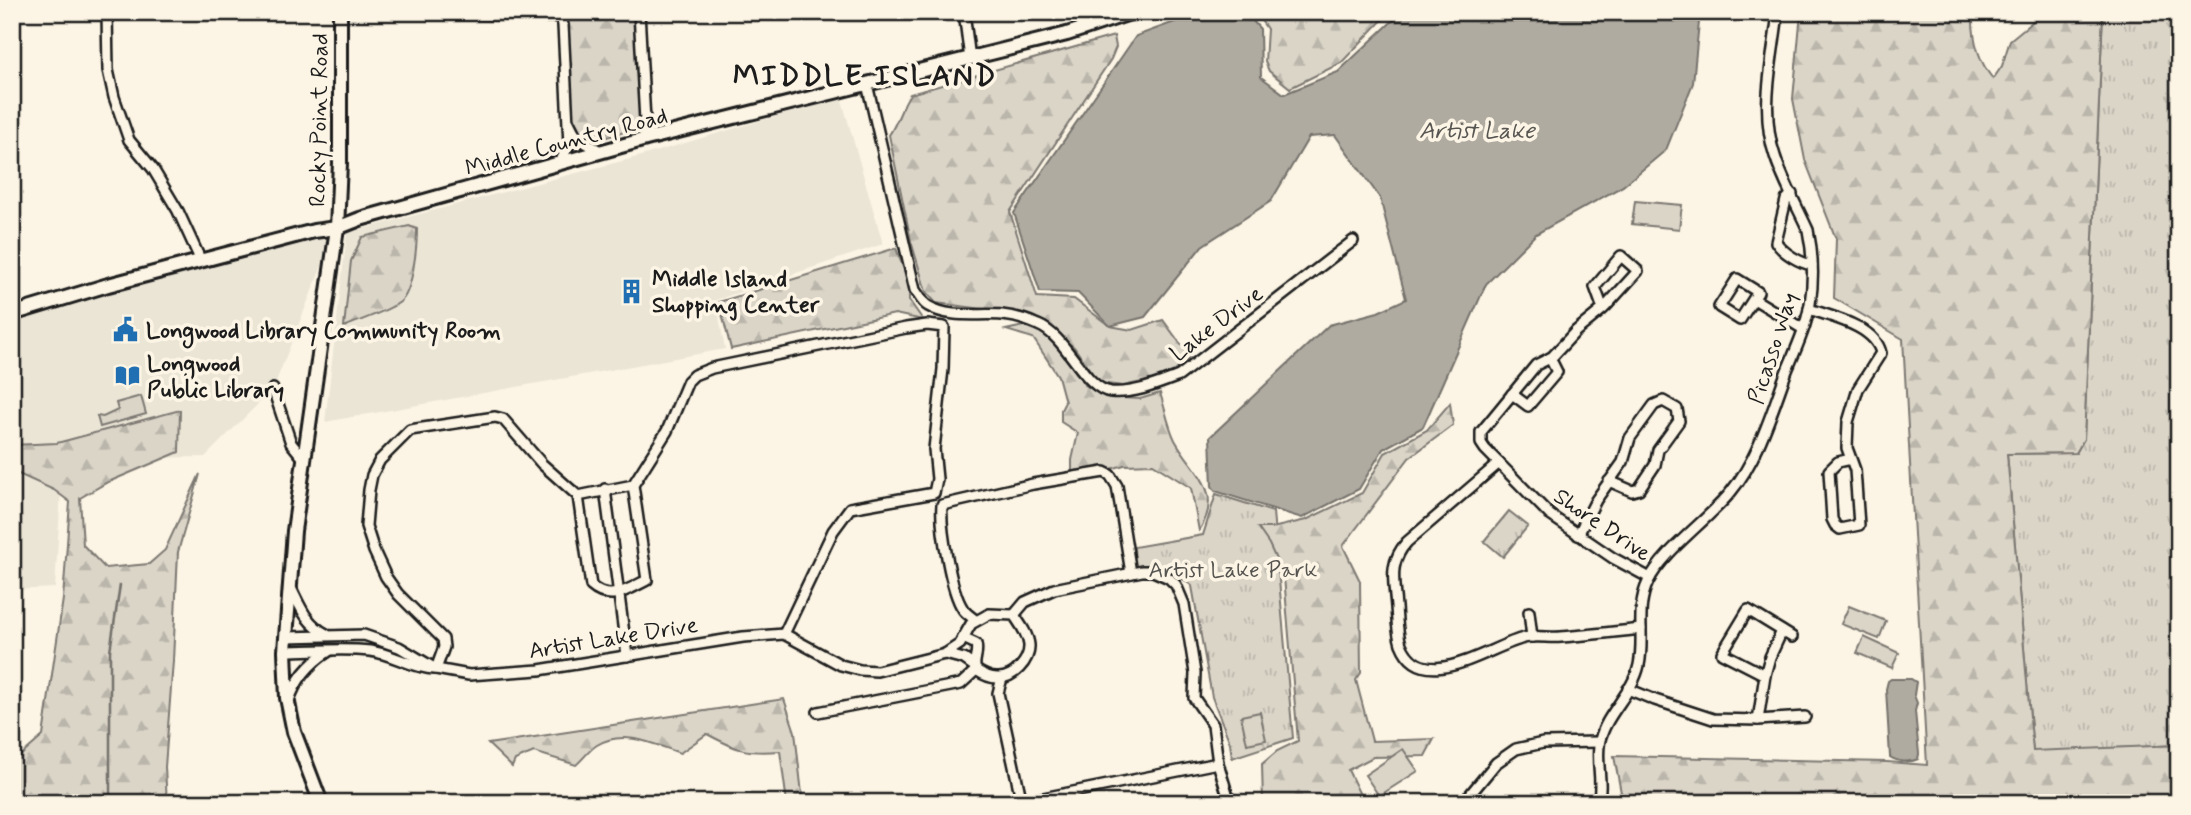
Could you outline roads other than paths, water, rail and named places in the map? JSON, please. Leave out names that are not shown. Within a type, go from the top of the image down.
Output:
[{"type":"main road","name":"Rocky Point Road","points":[[321,803],[297,742],[288,703],[285,651],[289,584],[304,459],[337,228],[340,12]]},
{"type":"main road","name":"Middle Country Road","points":[[12,314],[108,285],[314,231],[337,228],[360,219],[646,139],[1067,34],[1133,12]]},
{"type":"street","points":[[107,12],[108,70],[129,140],[153,169],[178,211],[201,261]]},
{"type":"street","points":[[559,164],[569,145],[564,25],[560,12]]},
{"type":"street","points":[[639,12],[646,139]]},
{"type":"street","points":[[964,15],[970,59]]},
{"type":"street","name":"Picasso Way","points":[[1600,742],[1609,718],[1629,689],[1639,665],[1640,609],[1650,578],[1659,565],[1717,509],[1745,470],[1766,425],[1809,309],[1812,265],[1808,230],[1775,156],[1768,111],[1767,97],[1778,15]]},
{"type":"street","name":"Lake Drive","points":[[867,84],[915,290],[925,305],[938,311],[960,314],[1005,315],[1048,328],[1091,382],[1109,392],[1146,388],[1179,376],[1353,241]]},
{"type":"street","points":[[569,121],[577,138],[602,152]]},
{"type":"street","points":[[1792,194],[1786,200],[1776,243],[1801,262],[1812,265]]},
{"type":"street","points":[[1550,358],[1557,372],[1528,405],[1512,394],[1536,365],[1550,358],[1572,334],[1603,309],[1638,271],[1621,256],[1595,287],[1603,309]]},
{"type":"street","points":[[1737,279],[1758,292],[1754,299],[1740,320],[1719,307],[1737,279]]},
{"type":"street","points":[[1754,299],[1803,329]]},
{"type":"street","points":[[1809,309],[1859,328],[1880,345],[1879,359],[1858,389],[1850,412],[1847,434],[1855,470],[1859,525],[1840,529],[1832,519],[1829,471],[1838,462],[1851,460]]},
{"type":"street","points":[[285,651],[368,651],[394,656],[421,668],[436,669],[444,648],[443,639],[398,594],[386,577],[366,526],[373,475],[387,451],[410,430],[498,418],[506,422],[542,464],[579,496],[591,586],[603,594],[620,593],[647,580],[633,485],[667,431],[683,390],[694,375],[712,368],[906,328],[927,325],[944,327],[943,369],[934,449],[937,479],[934,493],[850,508],[833,531],[784,634],[841,665],[877,671],[945,654],[960,644],[975,620],[989,614],[1014,615],[1026,602],[1054,589],[1153,570],[1169,578],[1185,604],[1195,673],[1195,698],[1213,725],[1218,763],[1230,803]]},
{"type":"street","points":[[273,389],[291,443],[304,459]]},
{"type":"street","name":"Shore Drive","points":[[1512,394],[1480,432],[1485,449],[1550,515],[1650,578]]},
{"type":"street","points":[[1578,535],[1609,481],[1623,461],[1630,438],[1654,405],[1663,401],[1677,409],[1679,421],[1658,450],[1655,465],[1639,489],[1632,491],[1609,481]]},
{"type":"street","points":[[1499,463],[1407,542],[1396,556],[1393,574],[1398,634],[1406,653],[1422,665],[1440,669],[1517,640],[1640,629]]},
{"type":"street","points":[[975,620],[963,609],[952,579],[941,518],[942,505],[1009,489],[1104,472],[1110,475],[1118,486],[1131,573]]},
{"type":"street","points":[[579,496],[633,485]]},
{"type":"street","points":[[605,489],[627,656]]},
{"type":"street","points":[[289,584],[302,613],[313,626],[327,634]]},
{"type":"street","points":[[1765,675],[1722,653],[1748,610],[1792,637]]},
{"type":"street","points":[[1529,612],[1532,637]]},
{"type":"street","points":[[945,654],[964,659],[994,678],[1013,673],[1028,658],[1029,645],[1025,631],[1014,615]]},
{"type":"street","points":[[1758,720],[1765,675],[1782,631]]},
{"type":"street","name":"Artist Lake Drive","points":[[286,637],[364,635],[385,641],[436,669],[469,675],[539,670],[743,637],[784,634]]},
{"type":"street","points":[[818,712],[961,684],[975,668],[978,650],[976,644],[963,638]]},
{"type":"street","points":[[288,703],[309,666],[329,651]]},
{"type":"street","points":[[1002,678],[998,693],[1023,802],[1218,763]]},
{"type":"street","points":[[1629,689],[1655,701],[1713,719],[1805,717]]},
{"type":"street","points":[[1463,803],[1496,763],[1516,749],[1544,743],[1600,742],[1601,792],[1598,803]]},
{"type":"street","points":[[621,803],[656,803]]},
{"type":"water","name":"Artist Lake","points":[[1202,12],[1245,12],[1260,29],[1261,77],[1284,94],[1338,72],[1402,12],[1700,12],[1693,83],[1666,150],[1623,186],[1536,234],[1486,284],[1423,427],[1383,449],[1359,489],[1302,518],[1215,491],[1212,486],[1210,437],[1329,325],[1378,312],[1406,299],[1380,198],[1335,135],[1309,137],[1271,201],[1202,246],[1145,317],[1110,326],[1078,293],[1040,292],[1014,213],[1136,36]]},
{"type":"water","points":[[1891,679],[1911,679],[1916,682],[1914,695],[1917,703],[1915,711],[1919,754],[1915,760],[1900,761],[1890,757],[1886,689]]},
{"type":"waterway","points":[[110,803],[110,651],[120,585]]},
{"type":"place","name":"Middle Island Shopping Center","points":[[632,291]]},
{"type":"place","name":"Longwood Library Community Room","points":[[126,330]]},
{"type":"place","name":"Longwood Public Library","points":[[127,376]]},
{"type":"district","name":"MIDDLE ISLAND","points":[[865,75]]},
{"type":"park label","name":"Artist Lake Park","points":[[1233,569]]}]
